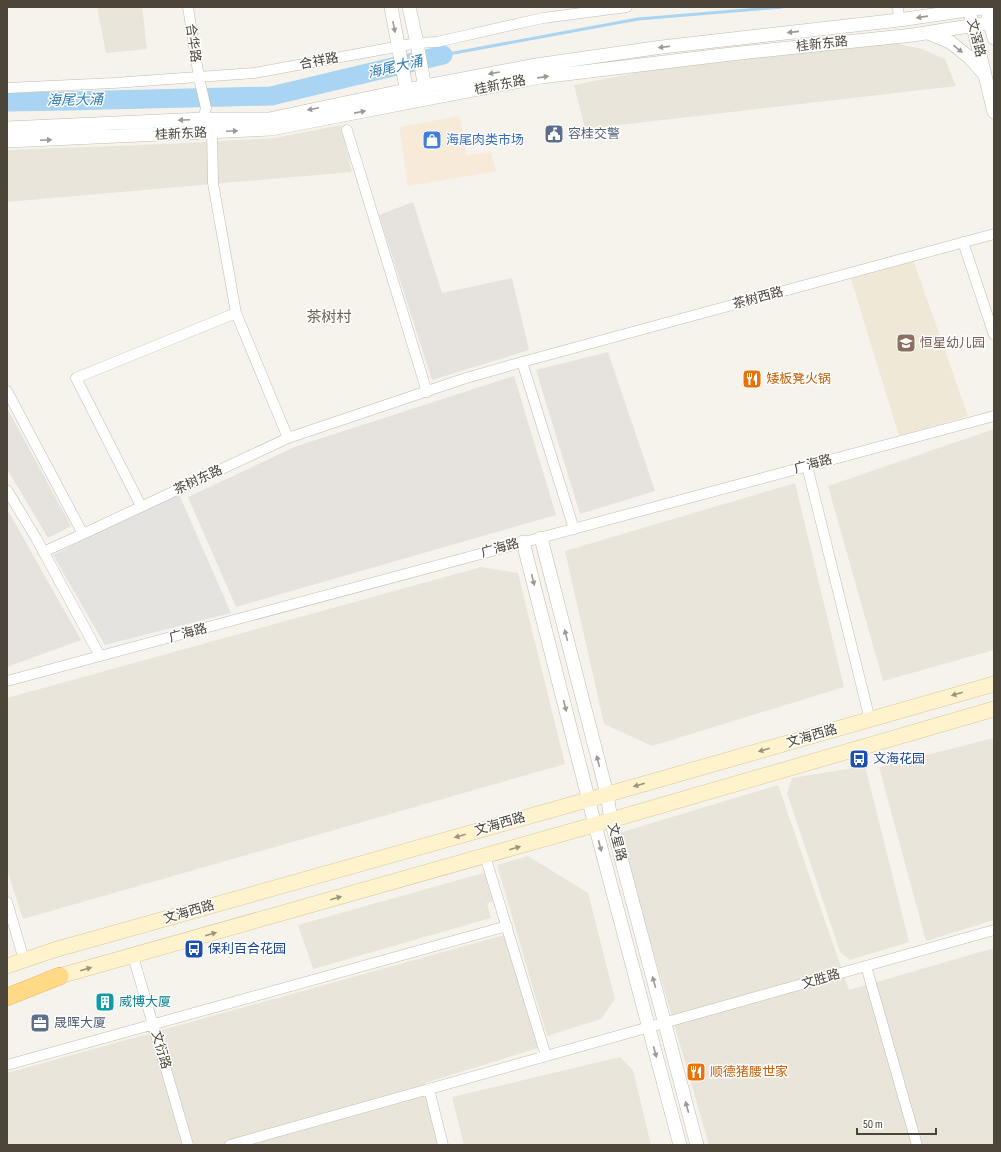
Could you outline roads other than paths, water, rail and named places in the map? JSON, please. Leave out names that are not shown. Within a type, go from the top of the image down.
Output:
[{"type":"highway","points":[[7,997],[60,976]]},
{"type":"main road","name":"文海西路","points":[[7,966],[54,950],[994,684]]},
{"type":"main road","name":"文海西路","points":[[7,988],[60,976],[133,956],[595,825],[994,709]]},
{"type":"street","name":"合华路","points":[[188,7],[204,114]]},
{"type":"street","points":[[391,7],[406,90],[410,103]]},
{"type":"street","points":[[409,7],[417,42],[426,100]]},
{"type":"street","name":"合祥路","points":[[7,88],[114,84],[254,73],[398,47],[417,42],[437,42],[543,18],[627,7]]},
{"type":"street","name":"桂新东路","points":[[7,128],[204,114],[269,118],[536,65],[898,13],[969,10],[987,7]]},
{"type":"street","name":"文滘路","points":[[987,7],[992,22],[994,38]]},
{"type":"street","name":"文滘路","points":[[969,10],[994,112]]},
{"type":"street","name":"桂新东路","points":[[7,141],[271,129],[541,78],[731,54],[926,33],[992,22]]},
{"type":"street","points":[[926,33],[950,42],[970,58],[985,74]]},
{"type":"street","points":[[347,130],[427,392]]},
{"type":"street","points":[[212,132],[213,183],[236,313],[288,438]]},
{"type":"street","name":"茶树西路","points":[[466,378],[994,234]]},
{"type":"street","points":[[963,242],[994,335]]},
{"type":"street","points":[[141,506],[76,378],[236,313]]},
{"type":"street","points":[[522,362],[574,529]]},
{"type":"street","name":"茶树东路","points":[[43,552],[288,438],[466,378]]},
{"type":"street","points":[[7,391],[83,534]]},
{"type":"street","name":"广海路","points":[[7,681],[994,416]]},
{"type":"street","points":[[807,466],[870,720]]},
{"type":"street","points":[[7,490],[100,656]]},
{"type":"street","name":"文星路","points":[[541,538],[607,794],[611,820],[697,1145]]},
{"type":"street","name":"文星路","points":[[523,542],[588,800],[680,1145]]},
{"type":"street","points":[[486,856],[546,1056]]},
{"type":"street","points":[[7,902],[24,960]]},
{"type":"street","points":[[7,1065],[507,926]]},
{"type":"street","name":"文胜路","points":[[230,1145],[994,930]]},
{"type":"street","name":"文衍路","points":[[133,956],[188,1145]]},
{"type":"street","points":[[866,966],[917,1145]]},
{"type":"street","points":[[429,1089],[443,1145]]},
{"type":"waterway","name":"海尾大涌","points":[[443,55],[638,19],[782,7]]},
{"type":"waterway","name":"海尾大涌","points":[[7,102],[271,96],[443,55]]},
{"type":"place","name":"容桂交警","points":[[554,134]]},
{"type":"place","name":"海尾肉类市场","points":[[432,140]]},
{"type":"place","name":"恒星幼儿园","points":[[906,343]]},
{"type":"place","name":"矮板凳火锅","points":[[752,379]]},
{"type":"place","name":"文海花园","points":[[859,759]]},
{"type":"place","name":"保利百合花园","points":[[194,949]]},
{"type":"place","name":"威博大厦","points":[[105,1002]]},
{"type":"place","name":"晟晖大厦","points":[[40,1023]]},
{"type":"place","name":"顺德猪腰世家","points":[[696,1072]]},
{"type":"district","name":"茶树村","points":[[329,317]]}]
